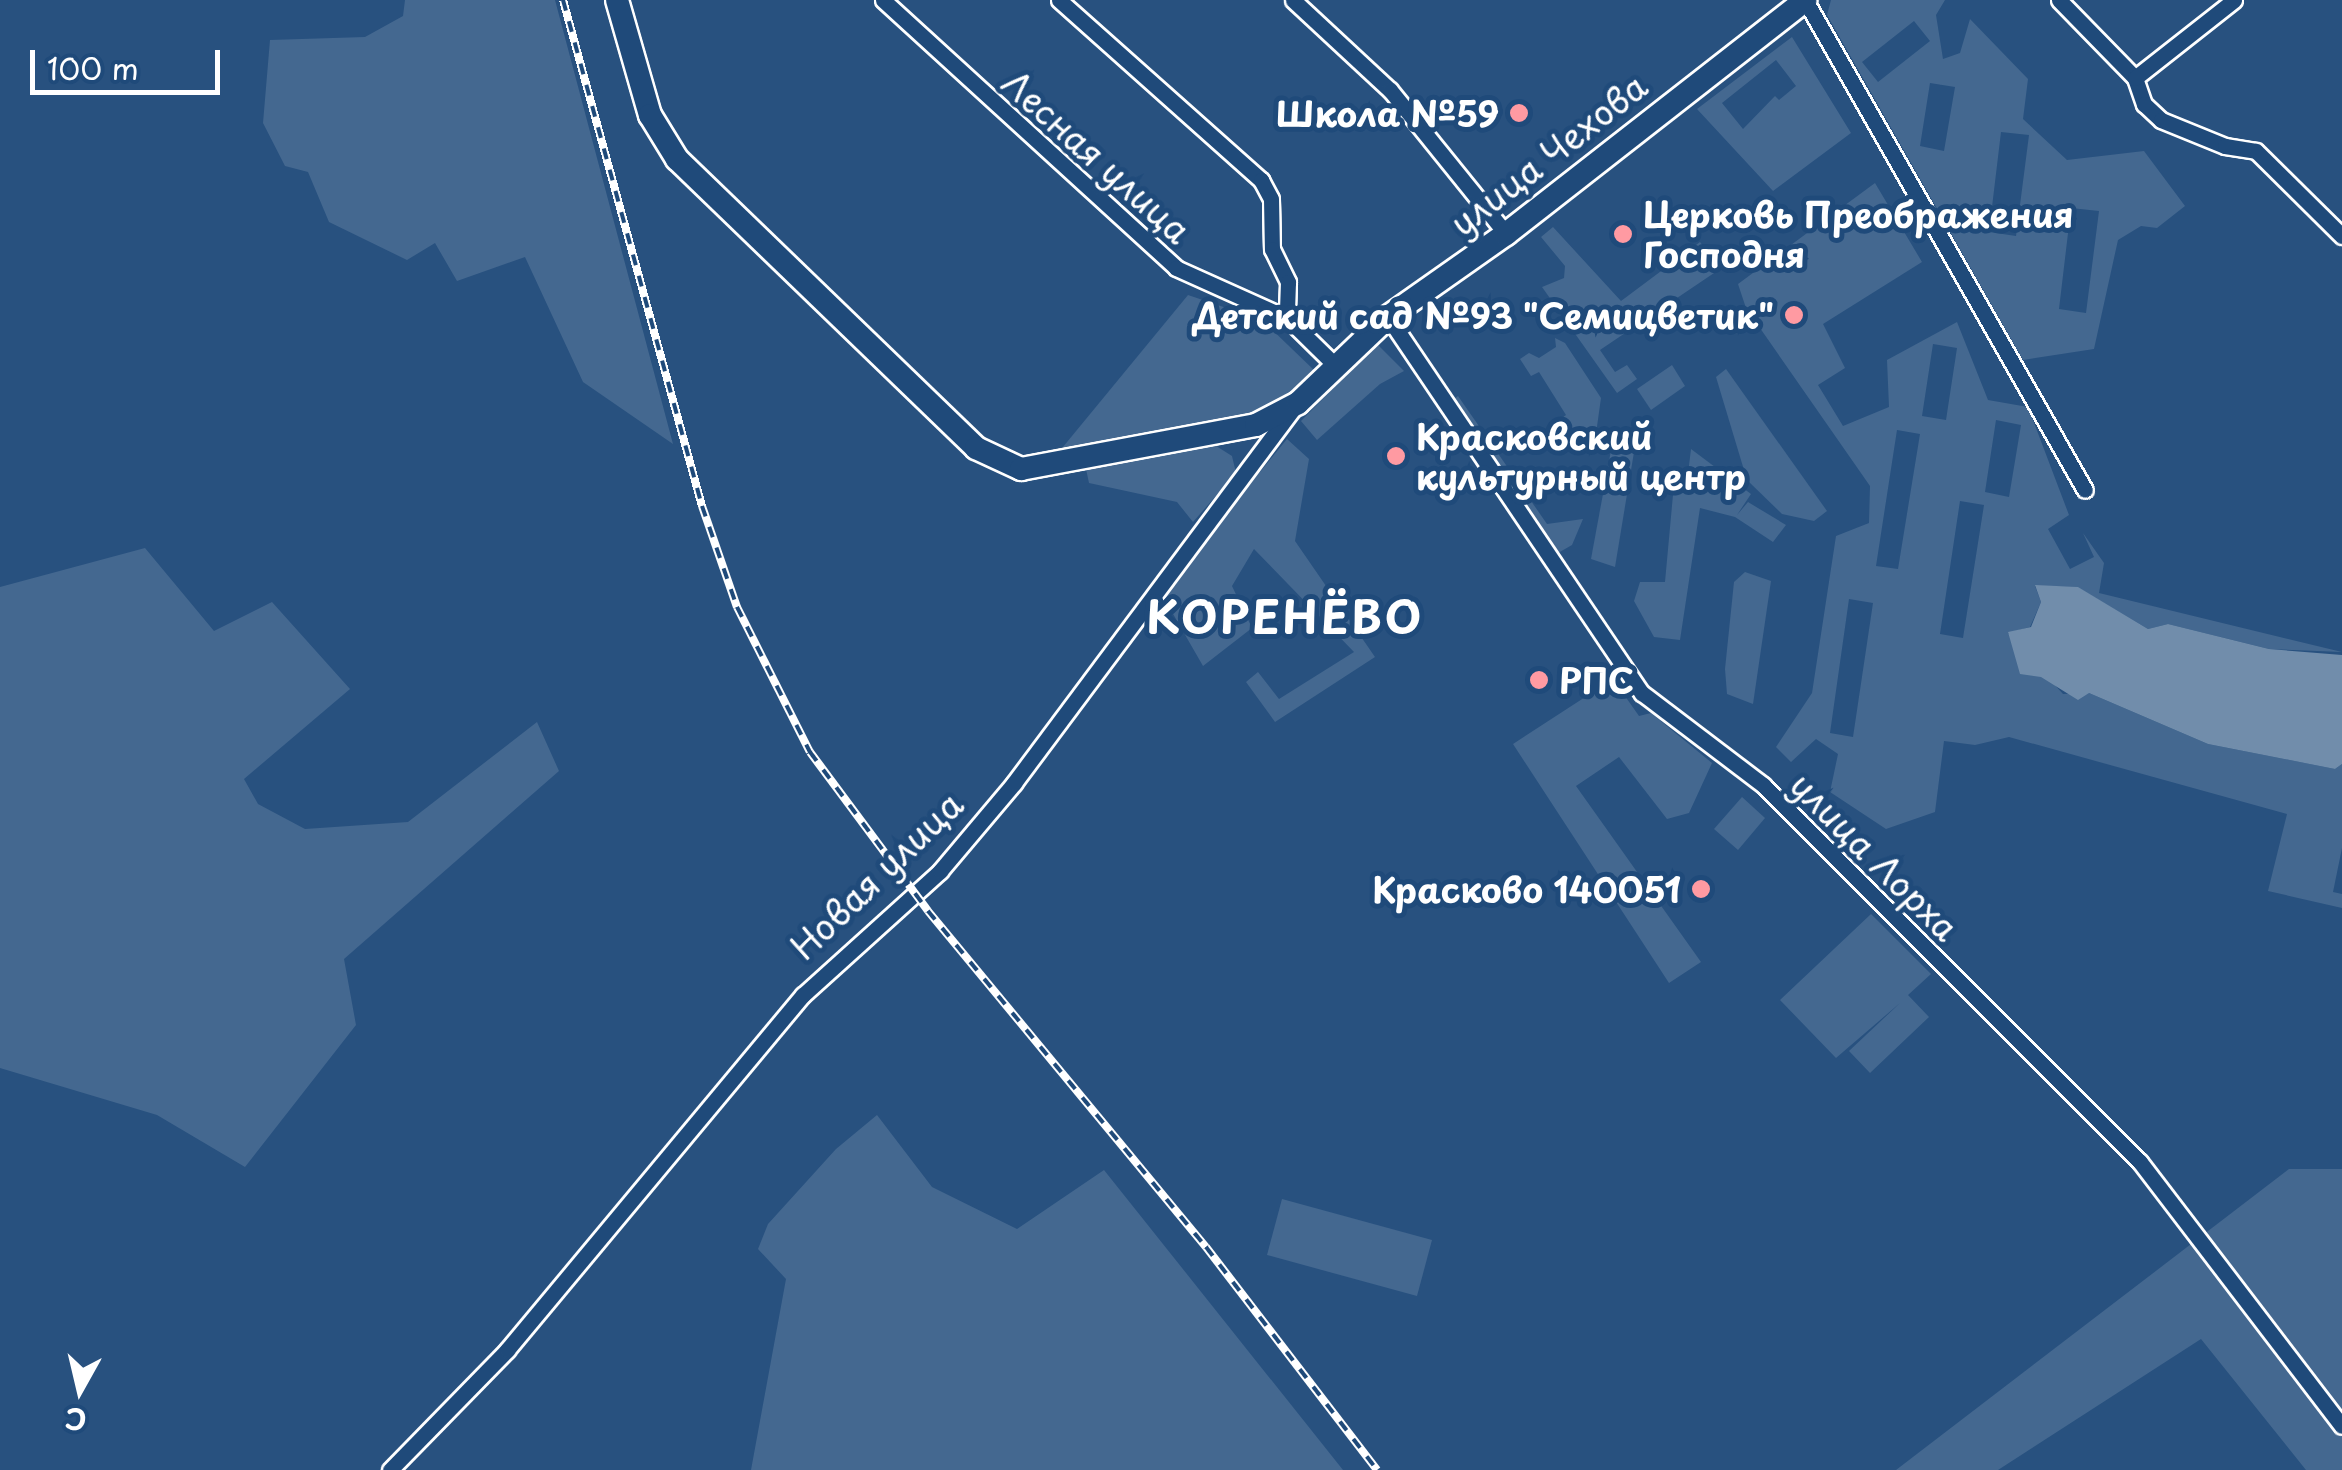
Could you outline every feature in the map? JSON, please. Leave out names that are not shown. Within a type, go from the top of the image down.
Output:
[{"type":"main road","points":[[616,0],[650,115],[677,159],[990,458],[1021,469],[1261,434],[1336,366]]},
{"type":"main road","name":"улица Чехова","points":[[1336,366],[1388,316],[1506,234],[1805,0]]},
{"type":"street","name":"Лесная улица","points":[[883,0],[1095,201],[1185,275],[1286,318],[1336,366]]},
{"type":"street","points":[[1059,0],[1261,180],[1271,199],[1272,249],[1288,282],[1286,318]]},
{"type":"street","points":[[1292,0],[1390,90],[1506,234]]},
{"type":"street","points":[[1805,0],[2085,490]]},
{"type":"street","points":[[2058,0],[2135,78],[2144,104],[2161,120],[2225,146],[2256,152],[2340,234]]},
{"type":"street","points":[[2135,78],[2234,0]]},
{"type":"street","name":"улица Лорха","points":[[1388,316],[1642,693],[1763,785],[2140,1162],[2342,1426]]},
{"type":"street","name":"Новая улица","points":[[390,1470],[479,1379],[803,995],[940,871],[996,805],[1152,592],[1260,461],[1261,434]]},
{"type":"shaded area","points":[[405,0],[555,0],[673,444],[583,382],[525,257],[457,281],[435,243],[407,260],[329,222],[308,172],[285,166],[263,123],[270,40],[365,37],[403,16]]},
{"type":"shaded area","points":[[1831,0],[1945,0],[1936,15],[1943,59],[1960,53],[1970,19],[2028,79],[2023,119],[2067,160],[2144,151],[2185,206],[2157,228],[2141,226],[2118,240],[2094,349],[2023,360],[1827,15]],"holes":[[[1914,21],[1930,41],[1878,82],[1862,62]],[[1930,83],[1955,87],[1944,151],[1920,146]],[[2001,132],[2029,135],[2016,236],[1989,232]],[[2071,208],[2099,211],[2086,313],[2059,309]]]},
{"type":"shaded area","points":[[1792,37],[1851,133],[1773,191],[1697,109]],"holes":[[[1776,60],[1796,86],[1779,100],[1775,96],[1743,129],[1722,103]]]},
{"type":"shaded area","points":[[1875,183],[1922,262],[1823,324],[1845,368],[1818,385],[1843,426],[1889,407],[1887,360],[1957,322],[1988,400],[2028,407],[2069,515],[2048,529],[2070,569],[2094,557],[2083,533],[2104,563],[2099,593],[2342,652],[2269,649],[2168,624],[2148,629],[2077,587],[2035,586],[2041,602],[2030,627],[2008,633],[2063,694],[2089,693],[2208,744],[2335,769],[2342,764],[2342,848],[2333,892],[2342,894],[2342,908],[2268,891],[2287,814],[2009,737],[1975,745],[1944,741],[1935,812],[1886,829],[1830,792],[1838,754],[1816,739],[1791,762],[1776,747],[1812,693],[1836,536],[1869,523],[1870,486],[1746,308],[1738,284]],"holes":[[[1933,344],[1957,348],[1946,420],[1922,416]],[[1996,420],[2021,425],[2009,497],[1985,492]],[[1897,430],[1920,434],[1898,569],[1876,566]],[[1960,501],[1984,505],[1963,638],[1940,634]],[[1849,599],[1873,603],[1853,737],[1830,733]]]},
{"type":"shaded area","points":[[1553,227],[1621,301],[1700,242],[1720,269],[1600,350],[1615,372],[1627,365],[1637,379],[1617,393],[1542,287],[1564,278],[1565,266],[1541,237]]},
{"type":"shaded area","points":[[1188,295],[1262,320],[1316,372],[1297,392],[1248,418],[1058,453]]},
{"type":"shaded area","points":[[1555,338],[1565,343],[1601,398],[1593,455],[1578,430],[1569,435],[1559,420],[1566,415],[1539,372],[1531,376],[1520,359],[1529,353],[1539,358],[1556,347]]},
{"type":"shaded area","points":[[1377,344],[1404,371],[1380,384],[1317,440],[1301,421]]},
{"type":"shaded area","points":[[1672,365],[1685,386],[1651,410],[1637,389]]},
{"type":"shaded area","points":[[1726,369],[1827,511],[1814,521],[1782,514],[1747,480],[1716,377]]},
{"type":"shaded area","points":[[1458,396],[1547,524],[1583,519],[1572,545],[1558,553],[1454,399]]},
{"type":"shaded area","points":[[1614,434],[1635,446],[1615,567],[1591,559]]},
{"type":"shaded area","points":[[1287,439],[1309,459],[1295,541],[1375,657],[1275,722],[1246,682],[1258,672],[1279,699],[1354,652],[1254,549],[1232,586],[1252,628],[1203,666],[1161,593]]},
{"type":"shaded area","points":[[1213,444],[1232,456],[1236,473],[1193,522],[1177,502],[1089,483],[1086,469]]},
{"type":"shaded area","points":[[1691,449],[1751,494],[1737,515],[1748,502],[1786,525],[1773,542],[1735,517],[1700,508],[1680,640],[1654,637],[1634,601],[1640,582],[1665,582],[1675,473],[1686,470],[1686,490]]},
{"type":"shaded area","points":[[145,548],[214,631],[272,602],[350,689],[244,779],[258,804],[305,829],[408,822],[537,722],[559,771],[344,959],[356,1025],[245,1167],[157,1115],[0,1068],[0,587]]},
{"type":"shaded area","points":[[1745,572],[1771,581],[1753,704],[1727,694],[1725,669],[1734,582]]},
{"type":"shaded area","points":[[2035,585],[2078,587],[2148,629],[2168,624],[2269,649],[2342,655],[2342,764],[2335,769],[2208,744],[2089,693],[2078,700],[2041,677],[2020,674],[2008,632],[2031,627],[2041,602]]},
{"type":"shaded area","points":[[1613,679],[1639,716],[1651,713],[1712,763],[1689,813],[1667,819],[1619,757],[1576,786],[1701,962],[1669,983],[1513,744]]},
{"type":"shaded area","points":[[1742,797],[1765,818],[1738,850],[1714,829]]},
{"type":"shaded area","points":[[1871,914],[1931,974],[1908,995],[1929,1017],[1870,1073],[1849,1051],[1900,1003],[1836,1058],[1780,1000]]},
{"type":"shaded area","points":[[877,1115],[932,1187],[1017,1229],[1104,1170],[1343,1470],[751,1470],[786,1279],[758,1249],[768,1224],[836,1149]]},
{"type":"shaded area","points":[[2289,1169],[2342,1169],[2342,1470],[2306,1470],[2201,1339],[1998,1470],[1896,1470]]},
{"type":"shaded area","points":[[1282,1199],[1432,1240],[1417,1296],[1267,1255]]},
{"type":"railway","points":[[563,0],[702,506],[737,607],[810,752],[928,911],[1206,1247],[1377,1470]]},
{"type":"place","name":"Школа №59","points":[[1519,113]]},
{"type":"place","name":"Церковь Преображения Господня","points":[[1623,234]]},
{"type":"place","name":"Детский сад №93 \"Семицветик\"","points":[[1794,315]]},
{"type":"place","name":"Красковский культурный центр","points":[[1396,456]]},
{"type":"place","name":"РПС","points":[[1539,680]]},
{"type":"place","name":"Красково 140051","points":[[1701,889]]},
{"type":"district","name":"КОРЕНЁВО","points":[[1285,616]]}]
